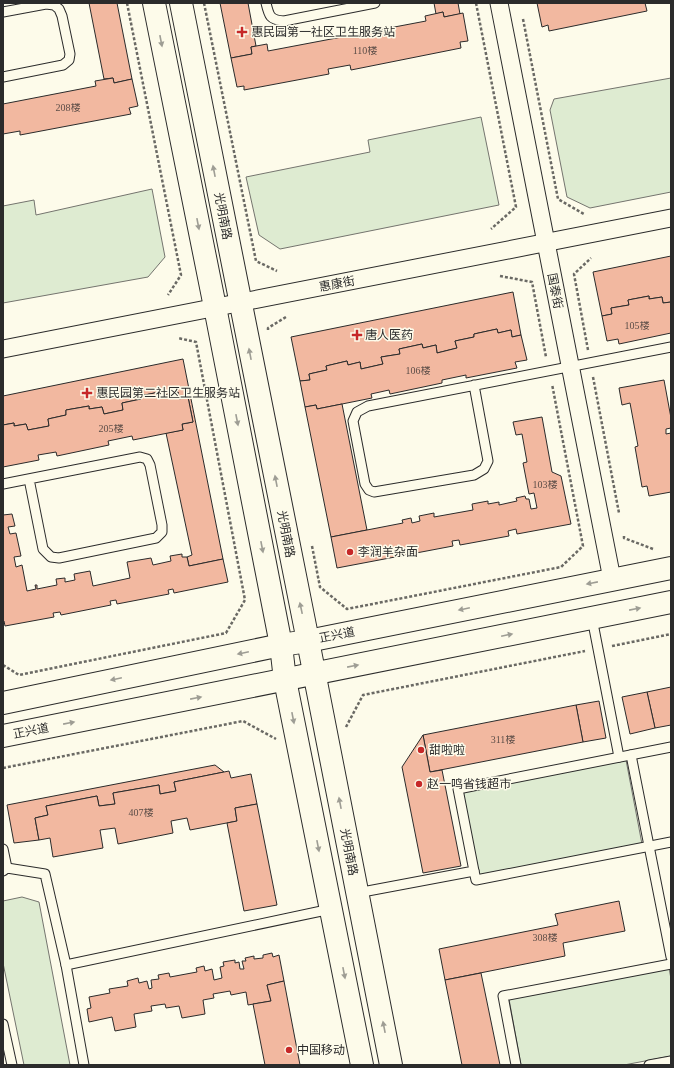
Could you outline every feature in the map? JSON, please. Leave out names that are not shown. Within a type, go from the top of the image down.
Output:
[{"type":"main road","points":[[154,3],[281,645],[285,680],[362,1065]]},
{"type":"main road","name":"光明南路","points":[[181,3],[391,1065]]},
{"type":"main road","name":"正兴道","points":[[3,703],[281,645],[308,641],[671,568]]},
{"type":"main road","name":"正兴道","points":[[3,736],[671,602]]},
{"type":"street","name":"国泰街","points":[[499,3],[612,579]]},
{"type":"street","name":"惠康街","points":[[3,349],[671,218]]},
{"type":"lane","points":[[266,3],[268,15],[275,20],[284,21],[374,3]]},
{"type":"lane","points":[[3,12],[46,4],[54,5],[62,16],[70,54],[69,60],[64,65],[3,77]]},
{"type":"lane","points":[[474,386],[488,461],[484,469],[474,475],[374,492],[369,490],[365,484],[353,421],[357,412],[368,406],[671,347]]},
{"type":"lane","points":[[3,484],[140,457],[147,458],[150,465],[162,525],[162,532],[156,538],[60,558],[51,557],[43,549],[29,479]]},
{"type":"lane","points":[[592,618],[618,757]]},
{"type":"lane","points":[[671,747],[458,789],[476,880],[671,842]]},
{"type":"lane","points":[[631,755],[648,846],[668,931],[671,957]]},
{"type":"lane","points":[[3,849],[5,870],[45,874],[66,965],[84,1065]]},
{"type":"lane","points":[[357,893],[474,872]]},
{"type":"lane","points":[[66,965],[331,909]]},
{"type":"lane","points":[[516,1065],[504,996],[671,964]]},
{"type":"lane","points":[[3,1024],[12,1065]]},
{"type":"lane","points":[[649,1065],[671,1061]]},
{"type":"path","points":[[127,3],[181,275],[168,295]]},
{"type":"path","points":[[204,3],[256,262],[277,271]]},
{"type":"path","points":[[476,3],[516,207],[491,229]]},
{"type":"path","points":[[522,18],[558,199],[584,214]]},
{"type":"path","points":[[591,258],[574,274],[620,515]]},
{"type":"path","points":[[320,587],[347,608],[561,567],[583,546],[532,282],[500,276]]},
{"type":"path","points":[[268,328],[286,317]]},
{"type":"path","points":[[3,665],[19,674],[226,633],[245,600],[196,342],[178,338]]},
{"type":"path","points":[[623,530],[624,538],[653,549],[659,548]]},
{"type":"path","points":[[346,727],[363,695],[671,634]]},
{"type":"path","points":[[3,768],[243,721],[276,739]]},
{"type":"green space","points":[[671,78],[671,192],[590,208],[567,197],[550,110],[554,99]]},
{"type":"green space","points":[[481,117],[499,205],[280,249],[259,235],[246,177],[370,152],[368,140]]},
{"type":"green space","points":[[152,189],[165,257],[148,277],[3,303],[3,206],[34,200],[36,215]]},
{"type":"green space","points":[[626,760],[642,844],[479,876],[462,791]]},
{"type":"green space","points":[[22,897],[39,902],[70,1065],[24,1065],[3,963],[3,901]]},
{"type":"green space","points":[[669,968],[671,979],[671,1056],[624,1065],[521,1065],[509,999]]},
{"type":"building","points":[[89,3],[117,3],[132,79],[114,83],[113,78],[104,79]]},
{"type":"building","points":[[220,3],[248,3],[256,46],[251,47],[252,54],[231,58]]},
{"type":"building","points":[[434,3],[458,3],[460,14],[444,17],[443,12],[436,14]]},
{"type":"building","points":[[537,3],[645,3],[647,11],[549,31],[548,25],[542,27]]},
{"type":"building","points":[[443,12],[444,17],[463,13],[468,41],[460,42],[461,48],[351,70],[350,65],[328,69],[329,74],[244,90],[244,86],[237,87],[231,58],[252,54],[251,47],[267,44],[268,51],[426,21],[425,16]]},
{"type":"building","points":[[113,78],[114,83],[132,79],[138,106],[129,108],[131,114],[20,135],[20,131],[3,134],[3,104],[96,86],[95,81]]},
{"type":"building","points":[[671,256],[671,302],[663,303],[662,297],[649,299],[649,296],[628,300],[629,305],[611,308],[612,314],[602,316],[593,272]]},
{"type":"building","points":[[513,292],[521,335],[512,337],[511,330],[498,333],[497,329],[474,334],[474,337],[455,341],[457,348],[437,353],[436,345],[423,348],[422,344],[399,349],[400,354],[381,357],[383,364],[361,369],[360,362],[348,365],[347,361],[326,366],[327,370],[309,374],[310,380],[300,381],[291,337]]},
{"type":"building","points":[[649,296],[649,299],[662,297],[663,303],[671,302],[671,333],[619,344],[618,339],[607,341],[602,316],[612,314],[611,308],[629,305],[628,300]]},
{"type":"building","points":[[497,329],[498,333],[511,330],[512,337],[521,335],[527,360],[515,362],[517,368],[466,378],[466,375],[442,380],[442,383],[390,394],[389,390],[371,394],[372,398],[317,409],[316,405],[305,407],[300,381],[310,380],[309,374],[327,370],[326,366],[347,361],[348,365],[360,362],[361,369],[383,364],[381,357],[400,354],[399,349],[422,344],[423,348],[436,345],[437,353],[457,348],[455,341],[474,337],[474,334]]},
{"type":"building","points":[[183,359],[223,559],[189,566],[187,557],[192,555],[166,433],[183,430],[182,424],[193,422],[188,397],[179,399],[178,392],[164,395],[164,391],[140,396],[141,399],[122,403],[123,410],[104,414],[102,407],[89,409],[89,406],[66,410],[66,415],[48,419],[49,426],[28,430],[26,424],[14,426],[14,423],[3,425],[3,396]]},
{"type":"building","points":[[664,380],[671,418],[671,428],[666,429],[666,434],[671,433],[671,492],[649,496],[647,486],[642,487],[635,447],[638,446],[630,403],[622,405],[619,388]]},
{"type":"building","points":[[164,391],[164,395],[178,392],[179,399],[188,397],[193,422],[182,424],[183,430],[133,440],[132,436],[108,441],[109,445],[57,456],[56,452],[38,455],[39,460],[3,467],[3,425],[14,423],[14,426],[26,424],[28,430],[49,426],[48,419],[66,415],[66,410],[89,406],[89,409],[102,407],[104,414],[123,410],[122,403],[141,399],[140,396]]},
{"type":"building","points":[[342,404],[367,530],[331,537],[305,407],[316,405],[317,409]]},
{"type":"building","points":[[542,417],[552,472],[561,476],[571,524],[517,534],[516,529],[508,531],[509,536],[460,545],[459,540],[452,541],[453,546],[337,568],[331,537],[403,523],[402,520],[411,518],[412,523],[420,521],[419,516],[434,513],[434,517],[473,510],[472,504],[488,501],[488,504],[499,502],[499,505],[517,501],[516,498],[525,496],[526,499],[529,499],[531,509],[537,508],[534,493],[529,494],[523,463],[527,462],[522,434],[516,435],[513,422]]},
{"type":"building","points":[[12,514],[15,526],[8,527],[10,534],[16,533],[21,556],[14,557],[16,567],[22,565],[27,591],[36,589],[35,585],[37,585],[37,589],[57,585],[56,579],[65,578],[65,582],[75,580],[74,574],[90,571],[93,586],[130,578],[127,562],[151,558],[153,565],[171,561],[170,556],[182,554],[182,557],[187,557],[189,566],[223,559],[228,582],[174,593],[173,589],[168,590],[169,594],[117,604],[116,600],[110,601],[111,605],[61,615],[60,612],[53,613],[54,617],[5,626],[3,621],[3,515]]},
{"type":"building","points":[[671,687],[671,725],[655,728],[647,692]]},
{"type":"building","points":[[647,692],[655,728],[630,734],[622,697]]},
{"type":"building","points":[[599,701],[606,738],[583,742],[576,705]]},
{"type":"building","points":[[576,705],[583,742],[430,772],[423,735]]},
{"type":"building","points":[[423,735],[430,772],[442,770],[461,866],[423,873],[402,767]]},
{"type":"building","points":[[215,765],[224,772],[174,782],[176,791],[160,794],[159,785],[113,793],[115,804],[99,806],[97,796],[46,806],[48,815],[35,818],[39,840],[14,843],[7,805]]},
{"type":"building","points":[[229,771],[231,778],[251,774],[257,804],[235,808],[237,821],[190,830],[187,818],[171,821],[173,833],[118,844],[115,828],[100,830],[103,848],[53,857],[50,838],[39,840],[35,818],[48,815],[46,806],[97,796],[99,806],[115,804],[113,793],[159,785],[160,794],[176,791],[174,782]]},
{"type":"building","points":[[257,804],[277,905],[244,911],[227,823],[237,821],[235,808]]},
{"type":"building","points":[[619,901],[625,931],[563,943],[565,956],[445,980],[439,949],[558,925],[555,914]]},
{"type":"building","points":[[272,953],[273,957],[279,955],[284,981],[267,985],[271,1001],[248,1005],[246,992],[231,995],[230,991],[213,994],[214,998],[203,1000],[205,1014],[182,1018],[179,1006],[166,1008],[165,1004],[151,1006],[152,1011],[134,1014],[136,1027],[115,1031],[112,1017],[89,1022],[87,1009],[91,1008],[89,997],[110,993],[109,989],[128,986],[127,981],[138,978],[139,983],[147,981],[149,989],[152,988],[151,980],[159,979],[158,975],[169,973],[170,977],[197,972],[196,968],[204,966],[205,971],[212,969],[214,980],[222,978],[220,967],[224,966],[223,962],[235,960],[235,963],[239,962],[240,969],[244,969],[242,961],[246,961],[245,958],[254,956],[254,959],[263,958],[263,955]]},
{"type":"building","points":[[481,973],[500,1065],[462,1065],[445,980]]},
{"type":"building","points":[[284,981],[300,1065],[265,1065],[253,1004],[271,1001],[267,985]]},
{"type":"place","name":"惠民园第一社区卫生服务站","points":[[242,32]]},
{"type":"place","name":"唐人医药","points":[[357,335]]},
{"type":"place","name":"惠民园第二社区卫生服务站","points":[[87,393]]},
{"type":"place","name":"李润羊杂面","points":[[350,552]]},
{"type":"place","name":"甜啦啦","points":[[421,750]]},
{"type":"place","name":"赵一鸣省钱超市","points":[[419,784]]},
{"type":"place","name":"中国移动","points":[[289,1050]]}]
